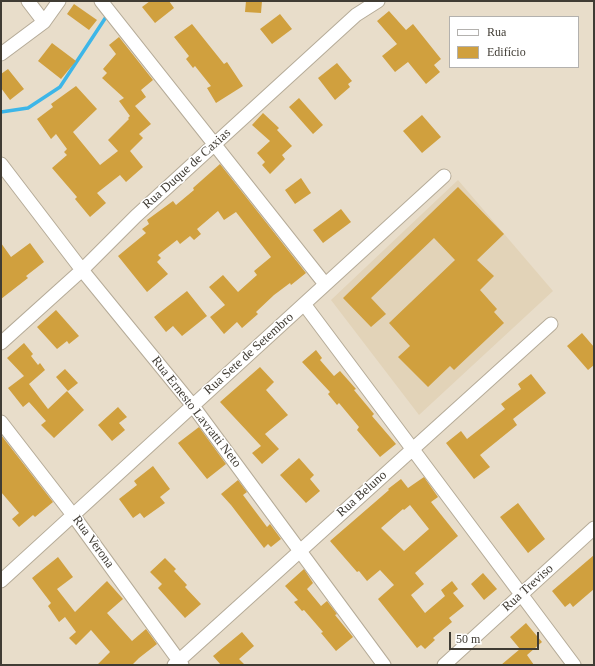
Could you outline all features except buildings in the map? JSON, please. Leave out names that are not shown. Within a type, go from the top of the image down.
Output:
[{"type":"street","points":[[28,1],[44,22]]},
{"type":"street","points":[[1,54],[44,22],[59,1]]},
{"type":"street","points":[[100,1],[326,284]]},
{"type":"street","name":"Rua Duque de Caxias","points":[[1,343],[82,270],[136,216],[356,15],[378,1]]},
{"type":"street","name":"Rua Ernesto Lavratti Neto","points":[[1,164],[82,270],[193,406],[384,665]]},
{"type":"street","name":"Rua Sete de Setembro","points":[[1,581],[444,176]]},
{"type":"street","points":[[304,304],[574,665]]},
{"type":"street","name":"Rua Beluno","points":[[178,664],[299,551],[550,324]]},
{"type":"street","name":"Rua Verona","points":[[1,422],[73,515],[178,664]]},
{"type":"street","name":"Rua Treviso","points":[[444,665],[594,528]]},
{"type":"shaded area","points":[[458,180],[553,291],[419,415],[331,300]]},
{"type":"waterway","points":[[1,112],[28,108],[60,87],[106,17],[107,13]]}]
